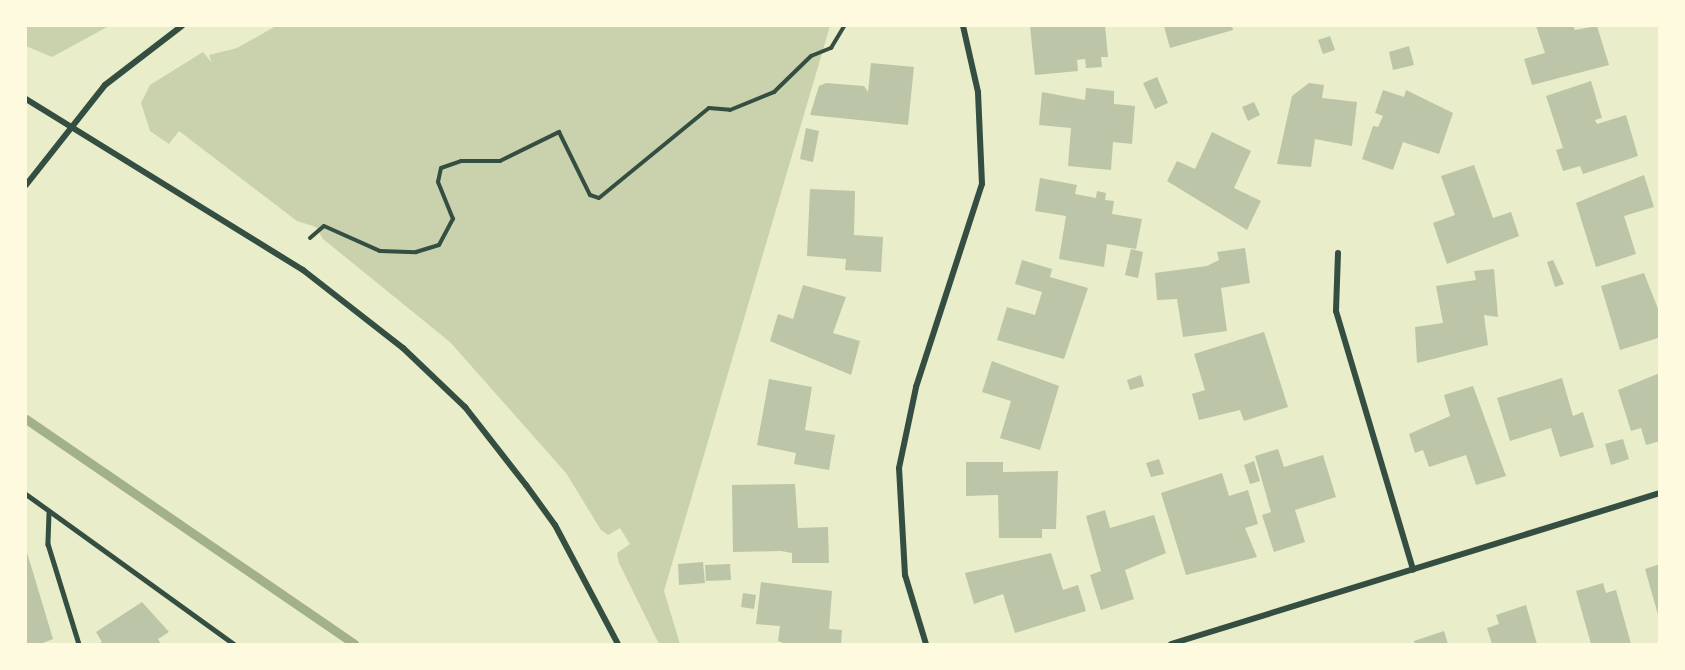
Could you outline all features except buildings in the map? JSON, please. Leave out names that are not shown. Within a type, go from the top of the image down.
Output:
[{"type":"street","points":[[26,185],[70,123],[127,65],[182,26]]},
{"type":"street","points":[[926,645],[905,575],[899,468],[916,387],[982,184],[978,92],[963,26]]},
{"type":"street","points":[[26,99],[70,123],[303,270],[434,377],[465,407],[555,525],[618,645]]},
{"type":"street","points":[[1338,253],[1336,311],[1413,570]]},
{"type":"street","points":[[1171,645],[1659,494]]},
{"type":"lane","points":[[26,494],[234,645]]},
{"type":"lane","points":[[50,513],[48,544],[79,645]]},
{"type":"path","points":[[310,238],[324,226],[380,251],[416,252],[438,245],[453,219],[438,182],[441,168],[461,161],[500,161],[559,132],[590,195],[599,198],[709,108],[730,110],[774,92],[811,56],[831,48],[844,26]]},
{"type":"green space","points":[[26,26],[109,26],[52,57],[26,46]]},
{"type":"green space","points":[[276,26],[830,26],[664,591],[680,644],[659,644],[619,563],[617,553],[630,544],[620,528],[608,535],[601,530],[566,473],[450,342],[323,239],[316,227],[297,221],[179,131],[169,144],[150,131],[141,103],[150,85],[203,52],[212,63],[209,55],[237,48]]},
{"type":"waterway","points":[[26,419],[354,644]]}]
